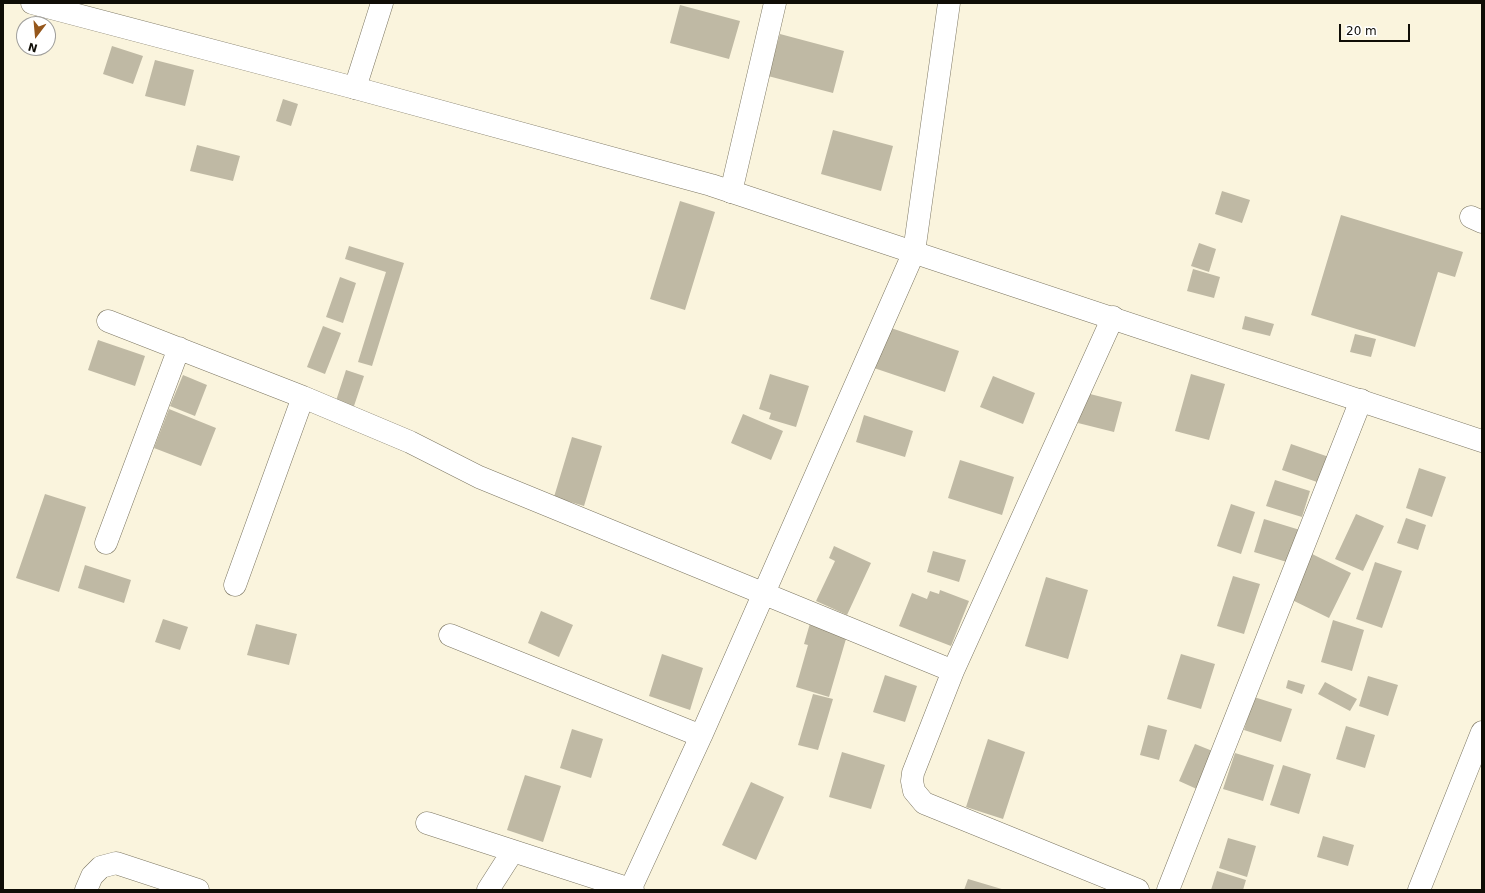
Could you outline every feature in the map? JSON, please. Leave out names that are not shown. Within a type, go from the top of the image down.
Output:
[{"type":"street","points":[[32,3],[355,88],[711,185],[1113,317],[1482,441]]},
{"type":"street","points":[[355,88],[382,3]]},
{"type":"street","points":[[731,192],[776,3]]},
{"type":"street","points":[[427,823],[631,890],[764,594],[914,252],[949,3]]},
{"type":"street","points":[[1113,317],[953,671],[913,773],[912,781],[914,791],[924,803],[1138,890]]},
{"type":"street","points":[[108,321],[303,397],[410,442],[479,477],[953,671]]},
{"type":"street","points":[[106,543],[179,348]]},
{"type":"street","points":[[235,585],[303,397]]},
{"type":"street","points":[[1168,890],[1361,400]]},
{"type":"street","points":[[450,635],[701,736]]},
{"type":"street","points":[[1419,890],[1482,732]]},
{"type":"street","points":[[488,890],[513,851]]},
{"type":"street","points":[[86,890],[92,876],[101,866],[116,863],[198,890]]},
{"type":"building","points":[[680,5],[740,21],[729,59],[670,43]]},
{"type":"building","points":[[780,34],[844,51],[833,93],[768,76]]},
{"type":"building","points":[[112,46],[143,56],[133,84],[103,74]]},
{"type":"building","points":[[155,60],[194,70],[185,106],[145,96]]},
{"type":"building","points":[[283,99],[298,104],[291,126],[276,121]]},
{"type":"building","points":[[833,130],[893,146],[881,191],[821,174]]},
{"type":"building","points":[[197,145],[240,156],[233,181],[190,171]]},
{"type":"building","points":[[1222,191],[1250,200],[1242,223],[1215,214]]},
{"type":"building","points":[[680,201],[715,212],[685,310],[650,299]]},
{"type":"building","points":[[1341,215],[1463,252],[1455,277],[1438,272],[1415,347],[1311,315]]},
{"type":"building","points":[[1199,243],[1216,249],[1209,272],[1191,266]]},
{"type":"building","points":[[349,246],[404,263],[372,366],[358,362],[386,272],[345,259]]},
{"type":"building","points":[[1193,269],[1220,277],[1214,298],[1187,291]]},
{"type":"building","points":[[340,277],[356,283],[343,323],[326,317]]},
{"type":"building","points":[[1245,316],[1274,324],[1270,336],[1242,329]]},
{"type":"building","points":[[323,326],[341,333],[325,374],[307,367]]},
{"type":"building","points":[[888,327],[959,351],[945,392],[874,368]]},
{"type":"building","points":[[1355,334],[1376,339],[1371,357],[1350,352]]},
{"type":"building","points":[[98,340],[145,356],[135,386],[88,370]]},
{"type":"building","points":[[346,370],[364,376],[353,409],[335,404]]},
{"type":"building","points":[[770,374],[809,386],[796,427],[769,419],[771,413],[759,409]]},
{"type":"building","points":[[1191,374],[1225,384],[1209,440],[1175,431]]},
{"type":"building","points":[[183,375],[207,385],[195,416],[170,406]]},
{"type":"building","points":[[993,376],[1035,393],[1023,424],[980,407]]},
{"type":"building","points":[[1086,393],[1122,402],[1114,432],[1078,423]]},
{"type":"building","points":[[169,409],[216,428],[201,466],[154,448]]},
{"type":"building","points":[[743,414],[783,431],[771,460],[731,443]]},
{"type":"building","points":[[864,415],[913,431],[905,457],[856,442]]},
{"type":"building","points":[[572,437],[602,446],[584,506],[554,497]]},
{"type":"building","points":[[1291,444],[1329,457],[1320,483],[1282,470]]},
{"type":"building","points":[[960,460],[1014,477],[1002,515],[948,498]]},
{"type":"building","points":[[1419,468],[1446,477],[1432,517],[1406,508]]},
{"type":"building","points":[[1275,480],[1310,491],[1302,517],[1266,506]]},
{"type":"building","points":[[45,494],[86,507],[59,592],[16,578]]},
{"type":"building","points":[[1231,504],[1255,512],[1241,554],[1217,546]]},
{"type":"building","points":[[1356,514],[1384,526],[1363,571],[1335,559]]},
{"type":"building","points":[[1406,518],[1426,525],[1418,550],[1397,543]]},
{"type":"building","points":[[1264,519],[1300,530],[1290,563],[1254,552]]},
{"type":"building","points":[[834,546],[871,563],[847,615],[816,601],[835,561],[829,558]]},
{"type":"building","points":[[933,551],[966,560],[959,582],[927,572]]},
{"type":"building","points":[[1310,553],[1351,573],[1329,618],[1288,598]]},
{"type":"building","points":[[1375,562],[1402,571],[1382,628],[1356,619]]},
{"type":"building","points":[[85,565],[131,580],[124,603],[78,588]]},
{"type":"building","points":[[1233,576],[1260,584],[1244,634],[1217,626]]},
{"type":"building","points":[[1046,577],[1088,590],[1068,659],[1025,646]]},
{"type":"building","points":[[940,590],[969,601],[951,646],[899,626],[912,593],[927,599],[930,591],[939,594]]},
{"type":"building","points":[[541,611],[573,625],[559,657],[528,643]]},
{"type":"building","points":[[163,619],[188,627],[180,650],[155,642]]},
{"type":"building","points":[[811,620],[848,632],[829,697],[796,687],[808,645],[804,644]]},
{"type":"building","points":[[1333,620],[1364,630],[1352,671],[1321,662]]},
{"type":"building","points":[[256,624],[297,634],[289,665],[247,655]]},
{"type":"building","points":[[662,654],[703,668],[690,710],[649,696]]},
{"type":"building","points":[[1181,654],[1215,664],[1201,709],[1167,699]]},
{"type":"building","points":[[885,675],[917,686],[905,722],[873,712]]},
{"type":"building","points":[[1368,676],[1398,685],[1388,716],[1359,706]]},
{"type":"building","points":[[1288,680],[1305,685],[1302,694],[1286,688]]},
{"type":"building","points":[[1325,682],[1357,699],[1350,711],[1318,694]]},
{"type":"building","points":[[813,694],[833,699],[818,750],[798,745]]},
{"type":"building","points":[[1254,697],[1292,709],[1281,742],[1244,730]]},
{"type":"building","points":[[1148,725],[1167,730],[1159,760],[1140,755]]},
{"type":"building","points":[[1346,726],[1375,735],[1365,768],[1336,759]]},
{"type":"building","points":[[572,729],[603,739],[591,778],[560,768]]},
{"type":"building","points":[[988,739],[1025,752],[1003,819],[966,807]]},
{"type":"building","points":[[1195,744],[1215,752],[1199,790],[1179,781]]},
{"type":"building","points":[[842,752],[885,765],[871,809],[829,797]]},
{"type":"building","points":[[1235,753],[1274,765],[1263,801],[1223,789]]},
{"type":"building","points":[[1283,765],[1311,774],[1299,814],[1270,805]]},
{"type":"building","points":[[525,775],[561,786],[543,842],[507,830]]},
{"type":"building","points":[[751,782],[784,797],[756,860],[722,845]]},
{"type":"building","points":[[1323,836],[1354,845],[1348,866],[1317,857]]},
{"type":"building","points":[[1228,838],[1256,846],[1247,877],[1219,868]]},
{"type":"building","points":[[1217,871],[1246,880],[1243,890],[1211,890]]},
{"type":"building","points":[[968,879],[1005,890],[964,890]]}]
